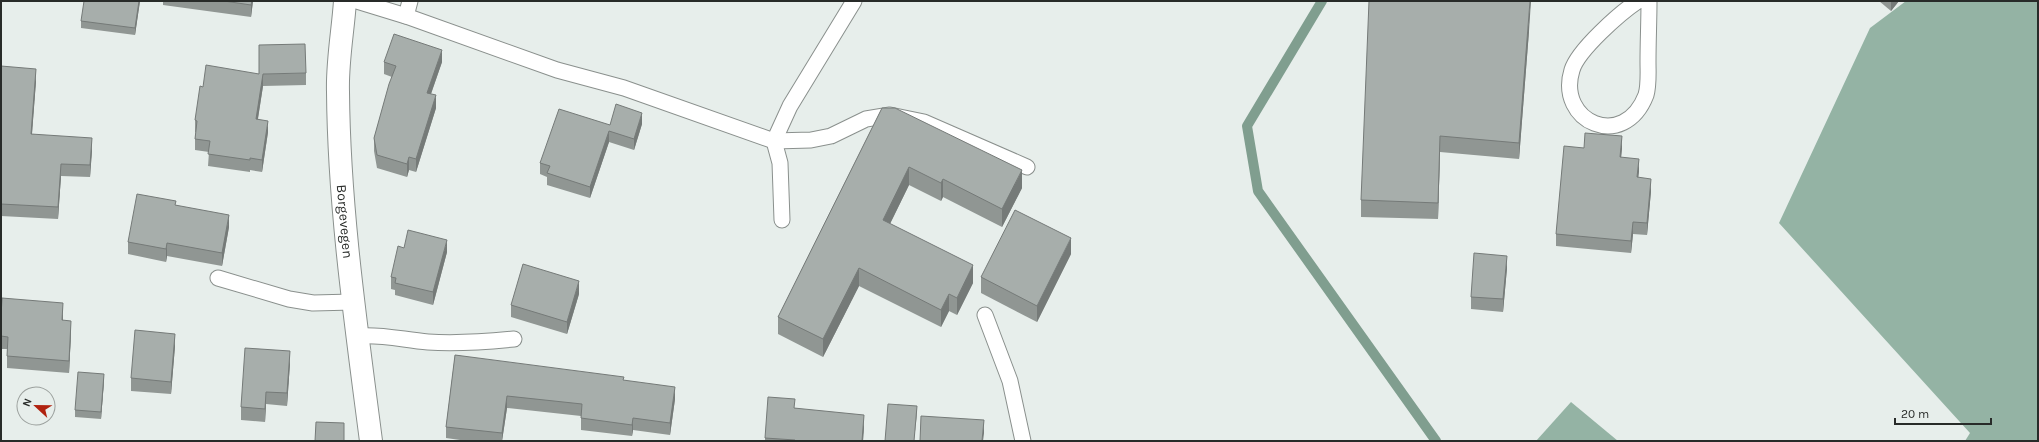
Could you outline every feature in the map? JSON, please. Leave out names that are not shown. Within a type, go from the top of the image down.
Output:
[{"type":"street","name":"Borgevegen","points":[[345,1],[338,90],[342,175],[353,302],[371,441]]},
{"type":"lane","points":[[357,1],[406,16],[556,70],[624,88],[774,142],[811,140],[831,136],[866,118],[890,115],[924,122],[1027,167]]},
{"type":"lane","points":[[406,16],[410,1]]},
{"type":"lane","points":[[782,220],[780,163],[774,142],[790,106],[854,1]]},
{"type":"lane","points":[[1638,1],[1622,12],[1582,53],[1572,70],[1569,90],[1581,116],[1592,124],[1604,127],[1616,125],[1627,120],[1638,111],[1646,93],[1649,1]]},
{"type":"lane","points":[[218,278],[289,299],[313,303],[353,302]]},
{"type":"lane","points":[[985,315],[1010,381],[1023,441]]},
{"type":"lane","points":[[358,336],[377,335],[467,344],[514,339]]},
{"type":"green space","points":[[1906,1],[2038,1],[2038,441],[1965,441],[1970,433],[1779,223],[1870,28]]},
{"type":"green space","points":[[1571,402],[1618,441],[1536,441]]},
{"type":"building","points":[[84,1],[139,1],[135,28],[81,21]]},
{"type":"building","points":[[224,1],[252,1],[251,5]]},
{"type":"building","points":[[1369,1],[1530,1],[1519,143],[1440,136],[1438,203],[1361,200]]},
{"type":"building","points":[[394,34],[442,50],[427,93],[436,95],[416,159],[409,157],[407,164],[377,155],[374,138],[389,84],[396,66],[384,62]]},
{"type":"building","points":[[305,44],[306,73],[263,74],[256,119],[268,121],[262,160],[250,158],[250,160],[208,154],[210,141],[195,139],[197,121],[195,120],[200,86],[203,87],[206,65],[259,74],[259,45]]},
{"type":"building","points":[[1,66],[36,69],[31,134],[92,138],[90,165],[61,164],[58,207],[1,204]]},
{"type":"building","points":[[616,104],[642,113],[634,139],[609,131],[590,187],[547,173],[550,166],[540,163],[559,109],[610,125]]},
{"type":"building","points":[[882,108],[895,108],[1022,170],[1002,209],[943,179],[941,183],[909,167],[883,220],[973,265],[957,298],[949,294],[941,310],[859,268],[823,339],[778,317]]},
{"type":"building","points":[[1585,133],[1622,136],[1620,157],[1639,159],[1637,177],[1651,179],[1647,223],[1633,222],[1631,241],[1556,234],[1564,146],[1584,148]]},
{"type":"building","points":[[137,194],[176,201],[175,205],[229,215],[222,253],[167,243],[166,249],[128,242]]},
{"type":"building","points":[[1015,210],[1071,238],[1037,306],[981,277]]},
{"type":"building","points":[[408,230],[447,240],[433,292],[395,283],[396,278],[391,277],[398,246],[404,248]]},
{"type":"building","points":[[1474,253],[1507,256],[1503,299],[1471,297]]},
{"type":"building","points":[[523,264],[579,281],[567,322],[511,305]]},
{"type":"building","points":[[2,298],[63,303],[62,320],[71,321],[69,361],[7,356],[8,337],[1,336]]},
{"type":"building","points":[[135,330],[175,334],[171,382],[131,378]]},
{"type":"building","points":[[245,348],[290,351],[287,393],[266,392],[265,409],[241,407]]},
{"type":"building","points":[[455,355],[624,377],[623,380],[675,387],[670,423],[633,418],[632,425],[581,418],[582,404],[507,396],[502,433],[446,427]]},
{"type":"building","points":[[78,372],[104,374],[101,412],[75,410]]},
{"type":"building","points":[[768,397],[795,399],[794,408],[864,415],[862,441],[795,441],[765,438]]},
{"type":"building","points":[[888,404],[917,406],[914,441],[885,441]]},
{"type":"building","points":[[921,416],[984,420],[982,441],[920,441]]},
{"type":"building","points":[[316,422],[344,423],[344,441],[315,441]]},
{"type":"waterway","points":[[1322,1],[1247,126],[1258,191],[1436,441]]}]
